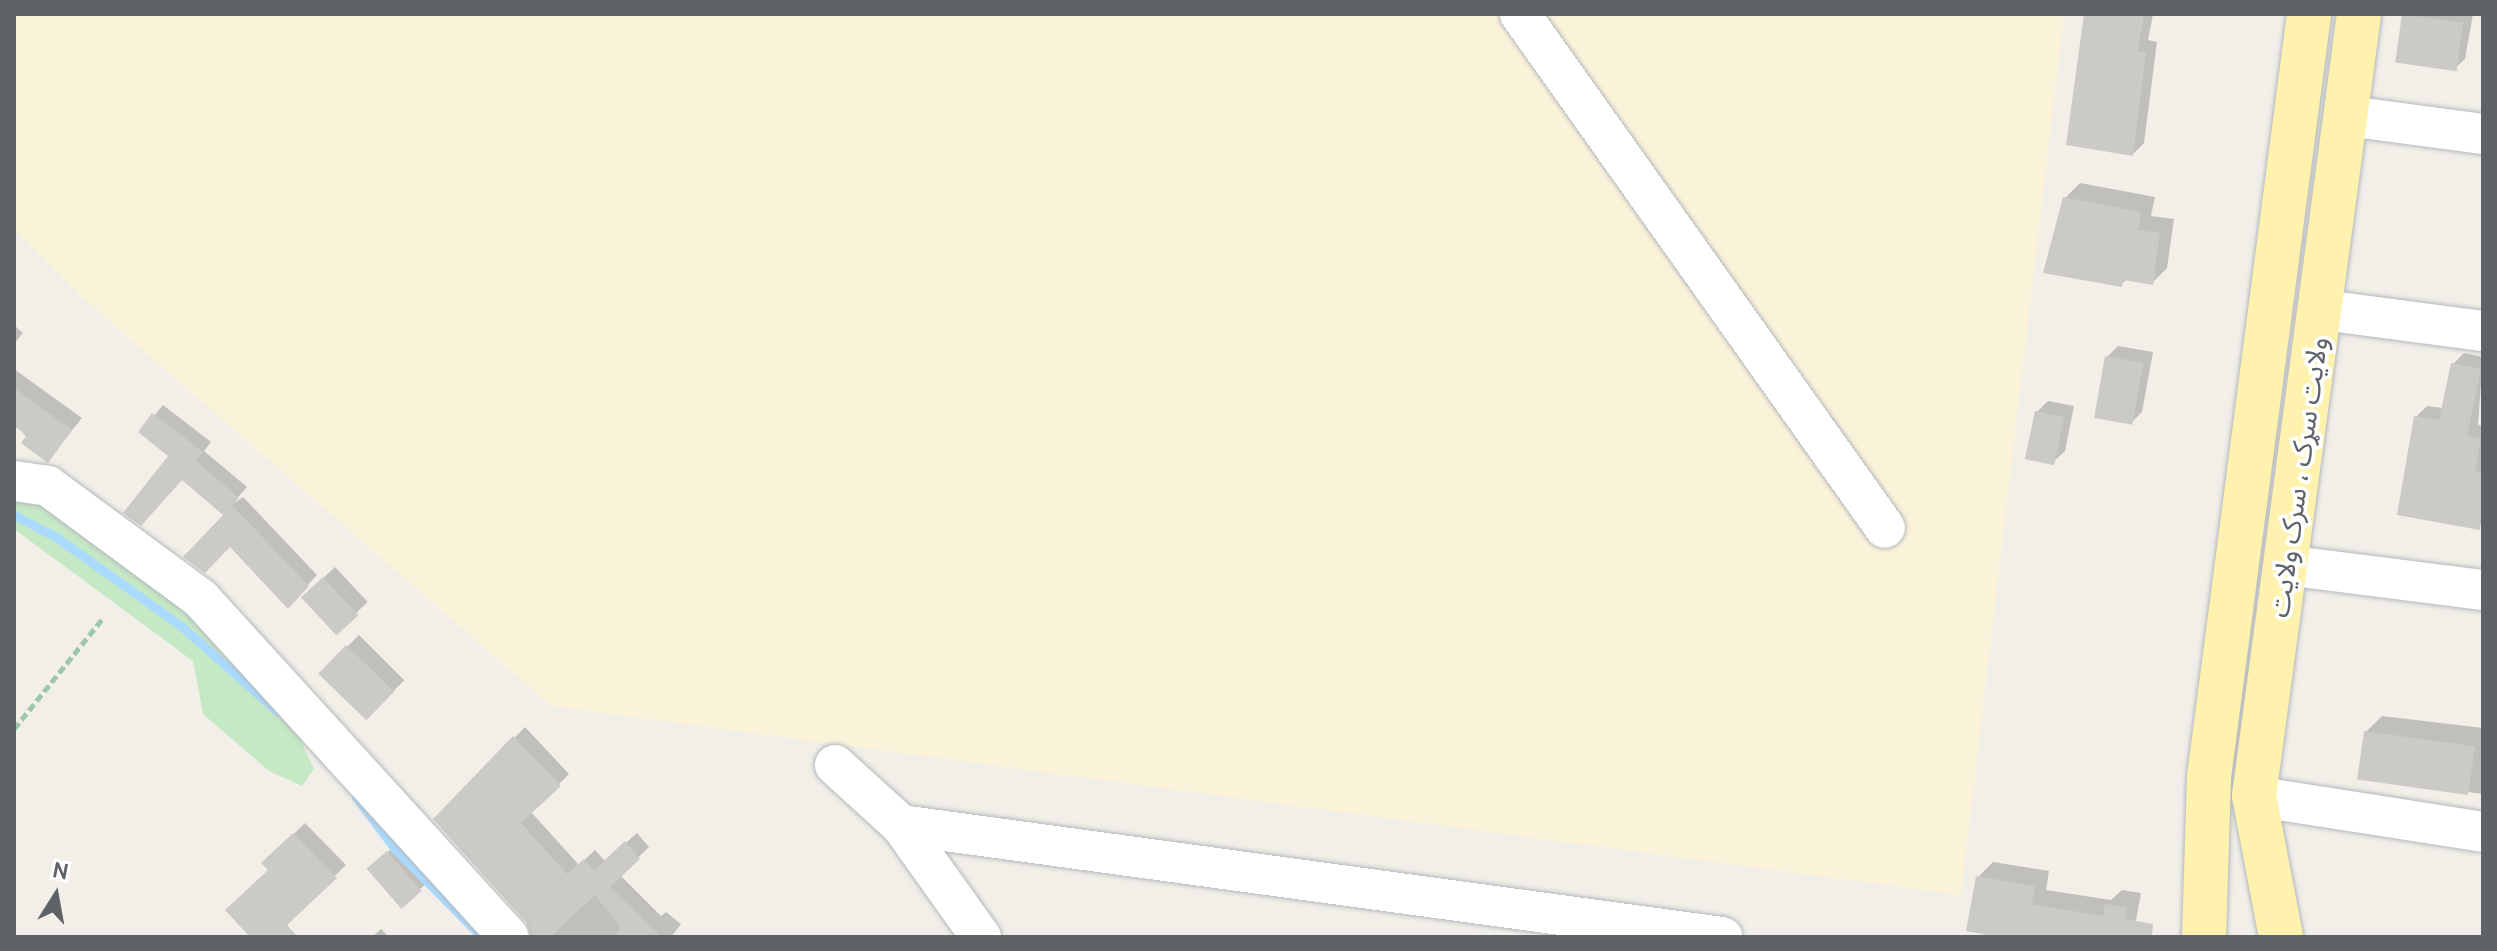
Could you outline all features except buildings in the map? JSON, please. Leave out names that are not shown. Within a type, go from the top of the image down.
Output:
[{"type":"main road","name":"ولایت سړک ، سرک ولایت","points":[[2204,937],[2209,777],[2309,14]]},
{"type":"main road","name":"ولایت سړک ، سرک ولایت","points":[[2281,937],[2254,796],[2323,310],[2359,14]]},
{"type":"street","points":[[1520,14],[1885,528]]},
{"type":"street","points":[[2348,116],[2483,134]]},
{"type":"street","points":[[2323,310],[2483,331]]},
{"type":"street","points":[[14,481],[48,486],[201,599],[509,937]]},
{"type":"street","points":[[2285,565],[2483,590]]},
{"type":"street","points":[[835,765],[901,825],[981,937]]},
{"type":"street","points":[[2254,796],[2483,832]]},
{"type":"street","points":[[901,825],[1722,937]]},
{"type":"path","points":[[14,729],[102,619]]},
{"type":"green space","points":[[14,501],[53,505],[217,631],[284,704],[314,769],[302,786],[269,771],[203,714],[193,661],[14,529]]},
{"type":"sand","points":[[14,14],[2064,14],[1961,895],[551,706],[84,299],[14,229]]},
{"type":"waterway","points":[[14,515],[56,537],[180,625],[279,713]]},
{"type":"waterway","points":[[356,797],[395,849],[482,937]]}]
